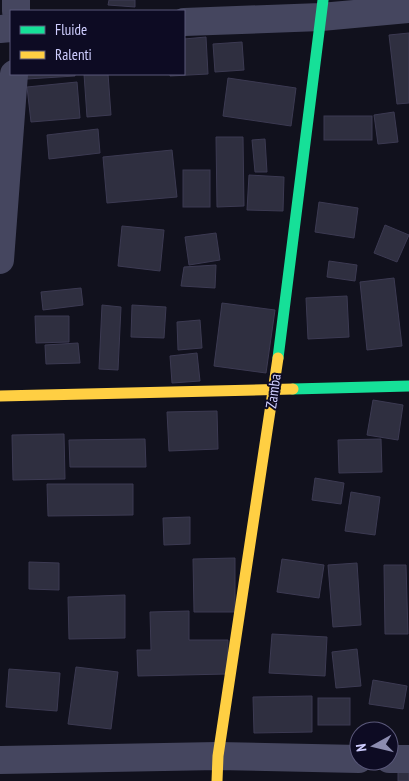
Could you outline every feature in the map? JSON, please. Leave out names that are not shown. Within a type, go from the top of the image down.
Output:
[{"type":"street","points":[[185,22],[322,9],[409,10]]},
{"type":"street","name":"Zamba","points":[[217,769],[274,390],[322,9]]},
{"type":"street","points":[[0,260],[14,75]]},
{"type":"street","points":[[0,396],[409,386]]},
{"type":"street","points":[[0,760],[217,769],[349,760]]},
{"type":"building","points":[[109,0],[135,0],[135,7],[108,5]]},
{"type":"building","points":[[409,33],[409,103],[397,104],[389,35]]},
{"type":"building","points":[[206,37],[208,74],[170,76],[185,75],[185,39]]},
{"type":"building","points":[[242,42],[244,70],[215,72],[213,44]]},
{"type":"building","points":[[27,75],[75,75],[75,76],[27,79]]},
{"type":"building","points":[[84,75],[108,75],[111,115],[87,117]]},
{"type":"building","points":[[228,78],[296,88],[291,126],[223,116]]},
{"type":"building","points":[[77,82],[80,118],[31,122],[27,87]]},
{"type":"building","points":[[394,112],[398,142],[378,144],[374,115]]},
{"type":"building","points":[[324,116],[372,116],[372,140],[324,140]]},
{"type":"building","points":[[98,129],[100,153],[49,159],[47,135]]},
{"type":"building","points":[[216,137],[243,137],[244,206],[217,207]]},
{"type":"building","points":[[265,139],[267,172],[255,172],[252,140]]},
{"type":"building","points":[[172,150],[177,197],[107,203],[103,157]]},
{"type":"building","points":[[183,170],[210,170],[210,207],[183,207]]},
{"type":"building","points":[[249,175],[284,177],[283,211],[247,210]]},
{"type":"building","points":[[319,202],[358,208],[354,238],[315,232]]},
{"type":"building","points":[[385,225],[409,235],[397,262],[374,253]]},
{"type":"building","points":[[122,226],[164,230],[160,271],[118,266]]},
{"type":"building","points":[[216,233],[220,260],[189,265],[185,237]]},
{"type":"building","points":[[329,261],[357,265],[355,281],[327,277]]},
{"type":"building","points":[[216,265],[215,288],[181,286],[184,267]]},
{"type":"building","points":[[394,278],[402,346],[367,350],[360,282]]},
{"type":"building","points":[[81,288],[83,305],[43,310],[41,292]]},
{"type":"building","points":[[347,296],[349,337],[308,339],[306,298]]},
{"type":"building","points":[[222,303],[275,310],[266,373],[214,366]]},
{"type":"building","points":[[102,305],[121,307],[118,370],[99,369]]},
{"type":"building","points":[[132,305],[166,307],[164,338],[131,337]]},
{"type":"building","points":[[35,316],[69,316],[69,342],[36,343]]},
{"type":"building","points":[[200,320],[202,348],[178,350],[177,322]]},
{"type":"building","points":[[78,343],[80,363],[46,364],[45,345]]},
{"type":"building","points":[[197,353],[200,381],[172,383],[170,356]]},
{"type":"building","points":[[373,400],[403,405],[398,440],[367,435]]},
{"type":"building","points":[[217,411],[218,449],[169,451],[167,412]]},
{"type":"building","points":[[64,434],[65,479],[13,480],[12,435]]},
{"type":"building","points":[[145,439],[146,467],[70,467],[69,440]]},
{"type":"building","points":[[381,439],[382,472],[339,473],[338,440]]},
{"type":"building","points":[[315,478],[344,483],[341,504],[312,500]]},
{"type":"building","points":[[47,484],[133,484],[133,515],[48,516]]},
{"type":"building","points":[[351,492],[380,497],[375,535],[345,531]]},
{"type":"building","points":[[190,517],[190,544],[164,545],[163,518]]},
{"type":"building","points":[[235,558],[235,612],[194,612],[193,559]]},
{"type":"building","points":[[282,559],[324,565],[319,598],[277,592]]},
{"type":"building","points":[[29,562],[59,563],[59,590],[29,589]]},
{"type":"building","points":[[357,563],[361,625],[333,627],[328,565]]},
{"type":"building","points":[[384,565],[406,565],[408,634],[385,634]]},
{"type":"building","points":[[125,595],[125,638],[69,639],[68,597]]},
{"type":"building","points":[[189,611],[189,640],[228,640],[227,674],[138,676],[137,650],[151,650],[150,612]]},
{"type":"building","points":[[272,634],[327,637],[325,676],[269,673]]},
{"type":"building","points":[[357,649],[361,686],[336,688],[332,652]]},
{"type":"building","points":[[76,667],[118,672],[111,729],[68,724]]},
{"type":"building","points":[[9,669],[60,673],[57,711],[6,707]]},
{"type":"building","points":[[373,680],[407,686],[403,709],[369,704]]},
{"type":"building","points":[[312,696],[312,732],[254,733],[253,697]]},
{"type":"building","points":[[318,698],[350,698],[349,725],[318,725]]},
{"type":"building","points":[[398,772],[409,772],[409,781],[398,781]]},
{"type":"traffic: fast","points":[[278,358],[323,0]]},
{"type":"traffic: fast","points":[[293,389],[409,386]]},
{"type":"traffic: slow","points":[[217,781],[218,756],[278,358]]},
{"type":"traffic: slow","points":[[0,396],[293,389]]}]
